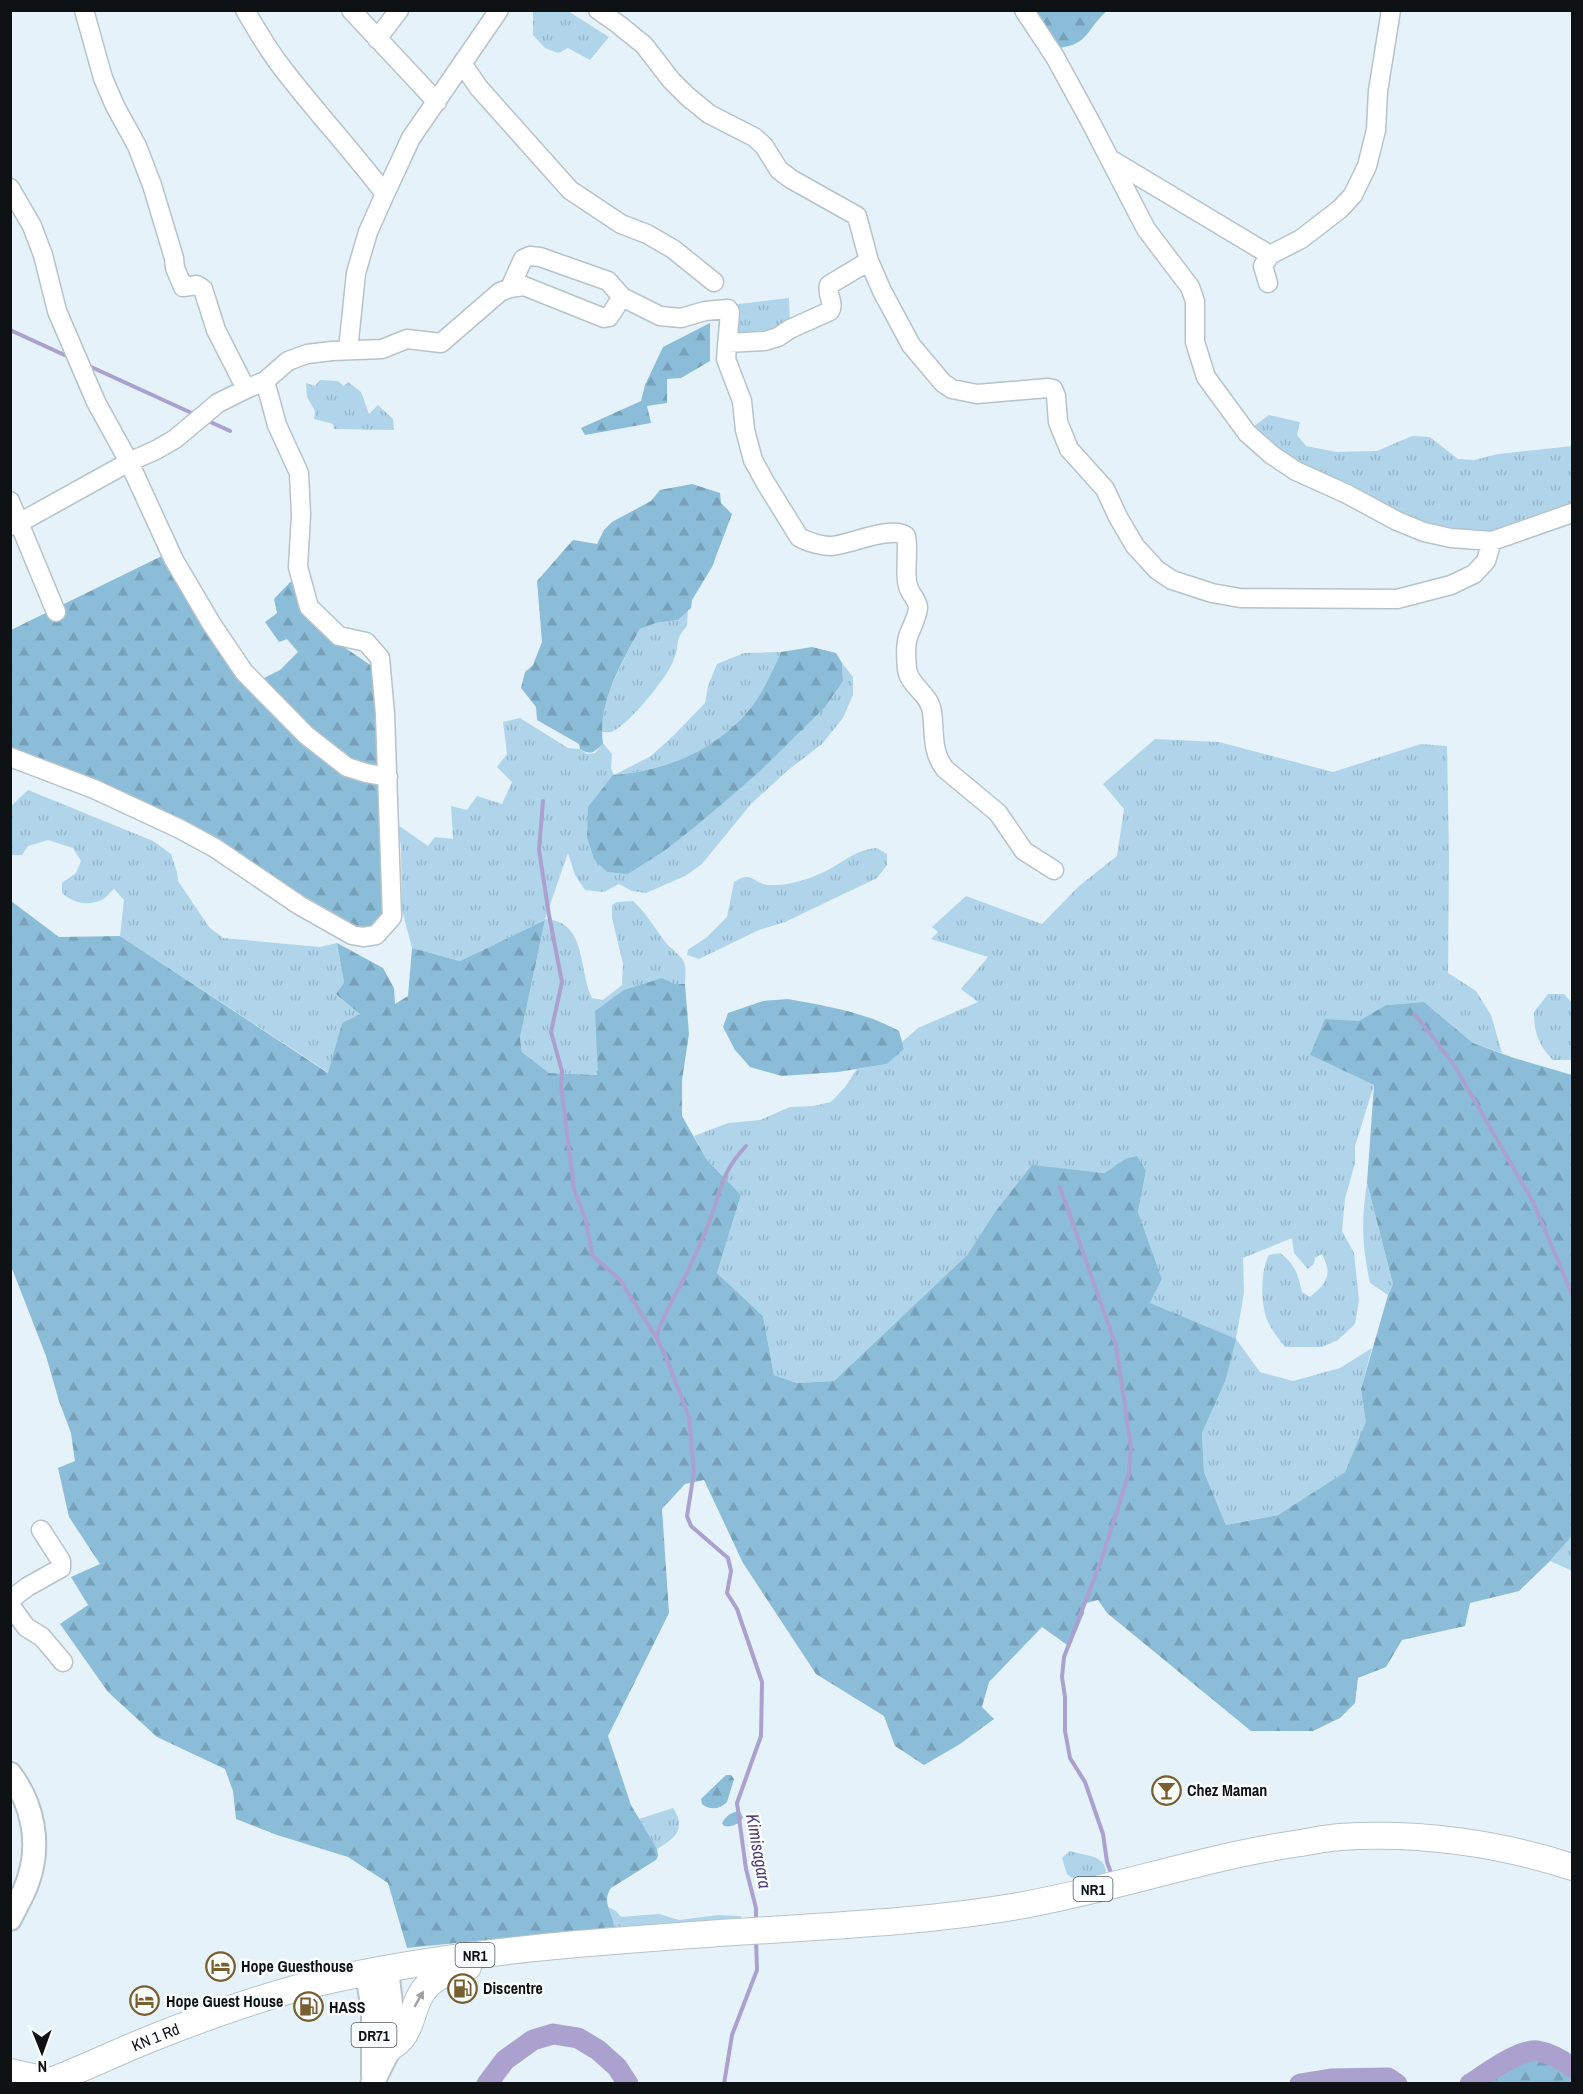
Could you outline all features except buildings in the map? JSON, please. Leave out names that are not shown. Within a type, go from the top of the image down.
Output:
[{"type":"highway","name":"NR1","points":[[378,1975],[511,1950],[804,1929],[1018,1906],[1216,1858],[1275,1846],[1339,1837],[1394,1837],[1458,1841],[1537,1855],[1572,1867]]},
{"type":"highway","name":"NR1","points":[[378,1975],[481,1962],[583,1944]]},
{"type":"highway","points":[[390,2048],[401,2040],[406,2032],[414,2006],[429,1984],[441,1976],[481,1962]]},
{"type":"highway","name":"KN 1 Rd","points":[[55,2083],[144,2042],[228,2010],[301,1990],[378,1975]]},
{"type":"highway","points":[[10,2072],[55,2083]]},
{"type":"main road","points":[[10,1774],[22,1790],[31,1812],[34,1843],[27,1883],[10,1919]]},
{"type":"main road","name":"DR71","points":[[373,2082],[390,2048],[391,2004],[378,1975]]},
{"type":"main road","name":"DR71","points":[[373,2082],[373,2011],[378,1975]]},
{"type":"street","points":[[84,10],[103,78],[137,147],[152,184],[175,268],[183,287],[197,285],[202,289],[216,330],[246,389]]},
{"type":"street","points":[[245,10],[279,64],[385,194]]},
{"type":"street","points":[[351,10],[437,102]]},
{"type":"street","points":[[377,39],[399,10]]},
{"type":"street","points":[[348,350],[356,273],[368,232],[411,138],[499,10]]},
{"type":"street","points":[[598,10],[644,45],[671,80],[709,114],[754,137],[764,146],[779,170],[785,175],[857,216],[869,261],[882,291],[911,345],[943,383],[952,389],[977,394],[1053,389],[1056,396],[1058,422],[1069,449],[1105,489],[1135,546],[1157,570],[1172,580],[1212,593],[1240,598],[1397,599],[1451,585],[1474,574],[1486,561],[1492,541]]},
{"type":"street","points":[[1024,10],[1090,121],[1146,229],[1190,287],[1195,301],[1195,342],[1206,377],[1247,433],[1272,455],[1296,471],[1347,494],[1397,521],[1451,538],[1492,541],[1572,513]]},
{"type":"street","points":[[1268,283],[1263,266],[1270,255],[1301,239],[1340,209],[1353,195],[1367,166],[1376,130],[1379,81],[1391,10]]},
{"type":"street","points":[[462,65],[479,88],[570,190],[621,224],[647,234],[673,249],[714,282]]},
{"type":"street","points":[[1108,158],[1270,255]]},
{"type":"street","points":[[10,188],[32,226],[43,255],[57,311],[96,402],[129,462],[174,560],[206,614],[244,672],[306,735],[347,767],[366,774],[388,777]]},
{"type":"street","points":[[510,288],[523,260],[530,256],[540,257],[608,281],[622,297],[660,316],[681,318],[705,311],[728,309],[730,312],[726,359],[742,402],[745,430],[753,459],[765,482],[799,537],[804,540],[831,546],[899,532],[906,536],[907,582],[918,606],[906,646],[907,669],[909,677],[930,704],[938,760],[945,769],[998,813],[1024,851],[1054,870]]},
{"type":"street","points":[[726,343],[765,341],[830,311],[832,306],[829,285],[869,261]]},
{"type":"street","points":[[15,524],[175,439],[218,403],[266,381],[288,361],[307,354],[382,349],[407,339],[441,343],[500,292],[510,288],[524,286],[604,318],[609,317],[622,297]]},
{"type":"street","points":[[10,745],[16,759],[94,789],[215,848],[323,919],[352,935],[363,937],[376,935],[392,916],[388,777],[380,658],[366,642],[339,636],[309,607],[298,567],[301,515],[299,474],[277,425],[266,381]]},
{"type":"street","points":[[10,501],[15,524],[56,612]]},
{"type":"street","points":[[10,1600],[27,1587],[61,1568],[61,1560],[41,1530]]},
{"type":"street","points":[[10,1605],[26,1627],[42,1637],[63,1662]]},
{"type":"green space","points":[[568,11],[609,37],[590,60],[568,48],[558,53],[545,48],[533,35],[533,12]]},
{"type":"green space","points":[[1032,11],[1107,11],[1087,35],[1077,43],[1059,48]]},
{"type":"green space","points":[[789,298],[790,325],[729,341],[731,305]]},
{"type":"green space","points":[[710,323],[710,361],[681,378],[667,379],[667,403],[647,406],[651,423],[585,435],[581,428],[641,401],[645,385],[663,347]]},
{"type":"green space","points":[[320,380],[338,381],[344,386],[348,382],[361,392],[369,414],[378,405],[393,419],[394,430],[334,429],[333,424],[314,419],[315,411],[307,397],[306,383],[315,386]]},
{"type":"green space","points":[[1269,415],[1300,422],[1297,435],[1306,446],[1336,452],[1377,451],[1412,436],[1430,437],[1458,459],[1474,460],[1498,454],[1572,446],[1572,509],[1496,531],[1442,531],[1414,520],[1383,503],[1309,473],[1250,429]]},
{"type":"green space","points":[[692,484],[720,493],[721,503],[732,514],[712,567],[692,600],[691,608],[678,620],[656,623],[640,629],[619,669],[607,699],[602,729],[603,743],[593,752],[584,751],[580,749],[579,744],[537,720],[536,707],[521,688],[525,672],[533,665],[542,642],[537,581],[573,540],[597,544],[604,530],[612,522],[651,501],[660,490]]},
{"type":"green space","points":[[174,550],[186,578],[260,680],[280,670],[298,652],[287,639],[279,642],[265,622],[277,613],[274,599],[296,576],[315,627],[376,669],[388,904],[377,930],[360,932],[188,827],[11,755],[11,630]]},
{"type":"green space","points":[[688,609],[687,626],[680,636],[671,667],[664,677],[627,721],[611,732],[601,732],[610,692],[640,629],[656,623],[678,620]]},
{"type":"green space","points":[[812,647],[836,653],[842,663],[843,681],[825,707],[756,775],[663,852],[628,874],[607,872],[594,859],[587,837],[588,807],[613,775],[632,773],[667,764],[684,758],[716,740],[750,709],[765,686],[781,652]]},
{"type":"green space","points":[[781,652],[765,686],[750,709],[716,740],[684,758],[667,764],[614,775],[651,756],[705,703],[708,686],[717,664],[744,653]]},
{"type":"green space","points":[[842,663],[853,677],[853,695],[843,718],[822,744],[787,771],[751,804],[702,864],[685,876],[646,893],[632,891],[619,884],[604,892],[585,890],[575,875],[568,853],[545,919],[559,922],[575,937],[592,998],[603,1000],[622,985],[623,964],[612,918],[612,905],[617,902],[633,901],[642,910],[665,942],[683,960],[685,984],[674,984],[598,1075],[549,1073],[522,1052],[520,1038],[545,920],[460,961],[412,948],[402,910],[401,848],[398,825],[428,846],[435,837],[453,839],[451,806],[467,810],[477,796],[502,804],[512,782],[497,767],[507,754],[503,722],[520,718],[568,748],[580,749],[587,754],[595,753],[603,743],[612,754],[611,768],[614,775],[628,874],[663,852],[756,775],[843,681]]},
{"type":"green space","points":[[1155,739],[1219,742],[1333,772],[1421,744],[1447,746],[1448,973],[1476,991],[1491,1015],[1502,1053],[1473,1043],[1424,1002],[1386,1005],[1310,1055],[1374,1085],[1355,1146],[1355,1163],[1345,1199],[1342,1231],[1354,1253],[1359,1300],[1355,1324],[1338,1340],[1322,1347],[1285,1347],[1271,1327],[1264,1308],[1263,1279],[1269,1255],[1280,1253],[1289,1261],[1297,1275],[1302,1292],[1310,1297],[1324,1283],[1328,1273],[1322,1254],[1315,1258],[1314,1264],[1308,1269],[1294,1253],[1292,1238],[1243,1258],[1244,1293],[1236,1339],[1260,1372],[1293,1381],[1340,1368],[1372,1348],[1361,1389],[1367,1422],[1345,1472],[1278,1515],[1226,1525],[1204,1472],[1202,1433],[1225,1382],[1150,1303],[1162,1279],[1138,1212],[1146,1171],[1125,1159],[1106,1173],[1032,1166],[995,1212],[967,1255],[834,1381],[797,1383],[774,1375],[763,1316],[717,1273],[741,1195],[707,1160],[694,1136],[728,1123],[760,1120],[790,1107],[831,1102],[857,1069],[887,1064],[904,1049],[902,1042],[918,1028],[978,1002],[961,989],[988,957],[931,939],[938,932],[932,927],[966,896],[1042,924],[1079,886],[1117,856],[1124,809],[1103,784]]},
{"type":"green space","points":[[28,790],[153,841],[171,854],[178,881],[209,927],[223,938],[320,947],[337,943],[344,983],[361,1014],[342,1023],[329,1073],[120,936],[124,900],[114,889],[104,898],[92,903],[76,901],[62,893],[62,883],[76,873],[81,861],[73,848],[48,840],[28,846],[22,855],[11,855],[11,806]]},
{"type":"green space","points":[[877,848],[887,854],[887,865],[877,878],[785,922],[759,930],[699,959],[687,955],[688,950],[707,937],[727,917],[734,882],[739,879],[752,878],[768,885],[793,883],[824,872],[860,852]]},
{"type":"green space","points":[[11,901],[59,937],[120,936],[328,1073],[342,1023],[360,1014],[336,994],[344,983],[337,943],[383,968],[394,988],[395,1004],[408,996],[412,948],[460,961],[545,920],[520,1038],[522,1052],[549,1073],[598,1075],[595,1011],[624,990],[662,978],[674,984],[685,984],[689,1034],[682,1080],[682,1116],[707,1160],[741,1195],[717,1273],[763,1316],[774,1375],[797,1383],[834,1381],[967,1255],[995,1212],[1032,1165],[1105,1173],[1125,1159],[1137,1156],[1146,1171],[1138,1212],[1162,1279],[1150,1303],[1236,1339],[1225,1382],[1202,1433],[1204,1472],[1226,1525],[1278,1515],[1345,1472],[1366,1422],[1361,1389],[1393,1284],[1367,1183],[1374,1085],[1310,1055],[1325,1019],[1359,1021],[1386,1005],[1424,1002],[1473,1043],[1572,1075],[1572,1536],[1519,1591],[1470,1603],[1465,1626],[1402,1640],[1386,1667],[1358,1678],[1355,1703],[1340,1718],[1313,1731],[1251,1731],[1107,1613],[1098,1600],[1083,1604],[1084,1613],[1070,1647],[1042,1627],[989,1682],[982,1707],[994,1719],[960,1744],[924,1765],[895,1746],[884,1716],[816,1674],[743,1563],[704,1480],[685,1484],[662,1509],[669,1613],[608,1736],[631,1805],[657,1849],[656,1860],[611,1888],[607,1903],[614,1927],[407,1948],[388,1883],[348,1857],[277,1835],[236,1819],[233,1791],[225,1769],[157,1737],[108,1692],[60,1624],[88,1605],[71,1577],[100,1564],[69,1517],[58,1468],[75,1461],[71,1433],[46,1356],[11,1266]]},
{"type":"green space","points":[[1548,994],[1564,994],[1572,1003],[1572,1060],[1553,1060],[1538,1038],[1534,1012]]},
{"type":"green space","points":[[788,999],[845,1010],[886,1024],[899,1031],[904,1049],[887,1064],[838,1072],[782,1076],[750,1067],[735,1050],[723,1027],[728,1013],[763,1001]]},
{"type":"green space","points":[[1367,1183],[1393,1284],[1388,1295],[1370,1283],[1367,1270],[1363,1221]]},
{"type":"green space","points":[[1572,1536],[1572,1571],[1550,1561]]},
{"type":"green space","points":[[726,1775],[731,1775],[734,1779],[727,1802],[715,1808],[708,1808],[702,1804],[701,1799]]},
{"type":"green space","points":[[673,1808],[679,1827],[674,1837],[657,1849],[639,1819]]},
{"type":"green space","points":[[740,1811],[743,1818],[739,1822],[732,1826],[724,1826],[722,1823],[728,1816]]},
{"type":"green space","points":[[1070,1851],[1098,1859],[1105,1866],[1106,1872],[1102,1876],[1072,1878],[1067,1874],[1062,1858]]},
{"type":"green space","points":[[608,1907],[621,1917],[659,1914],[679,1920],[718,1915],[741,1916],[742,1923],[614,1927]]},
{"type":"green space","points":[[1536,2054],[1559,2063],[1572,2072],[1572,2083],[1481,2083],[1519,2059]]},
{"type":"waterway","points":[[10,330],[71,358]]},
{"type":"waterway","points":[[89,366],[196,415]]},
{"type":"waterway","points":[[206,420],[230,431]]},
{"type":"waterway","points":[[543,801],[539,850],[562,982],[551,1032],[562,1071],[561,1085],[574,1189],[586,1221],[592,1255],[620,1280],[656,1337],[689,1417],[694,1472],[687,1516],[691,1526],[728,1558],[731,1571],[727,1593],[737,1609],[762,1682],[761,1736],[737,1803],[746,1869],[756,1908],[756,1923]]},
{"type":"waterway","points":[[1415,1014],[1454,1065],[1533,1202],[1572,1294]]},
{"type":"waterway","points":[[656,1337],[704,1236],[723,1181],[732,1164],[746,1146]]},
{"type":"waterway","points":[[1060,1187],[1116,1346],[1131,1447],[1129,1473],[1102,1558],[1064,1657],[1062,1677],[1065,1697],[1065,1731],[1070,1758],[1085,1782],[1103,1834],[1111,1873]]},
{"type":"waterway","name":"Kimisagara","points":[[724,2084],[732,2035],[757,1970],[756,1939]]},
{"type":"waterway","points":[[487,2084],[505,2060],[533,2040],[553,2034],[578,2038],[598,2050],[617,2067],[628,2084]]},
{"type":"waterway","points":[[1470,2084],[1503,2063],[1531,2051],[1547,2053],[1572,2067]]},
{"type":"waterway","points":[[1300,2084],[1331,2079],[1388,2078],[1397,2084]]},
{"type":"place","name":"Chez Maman","points":[[1166,1790]]},
{"type":"place","name":"Hope Guesthouse","points":[[220,1966]]},
{"type":"place","name":"Discentre","points":[[462,1988]]},
{"type":"place","name":"Hope Guest House","points":[[145,2001]]},
{"type":"place","name":"HASS","points":[[308,2007]]}]
